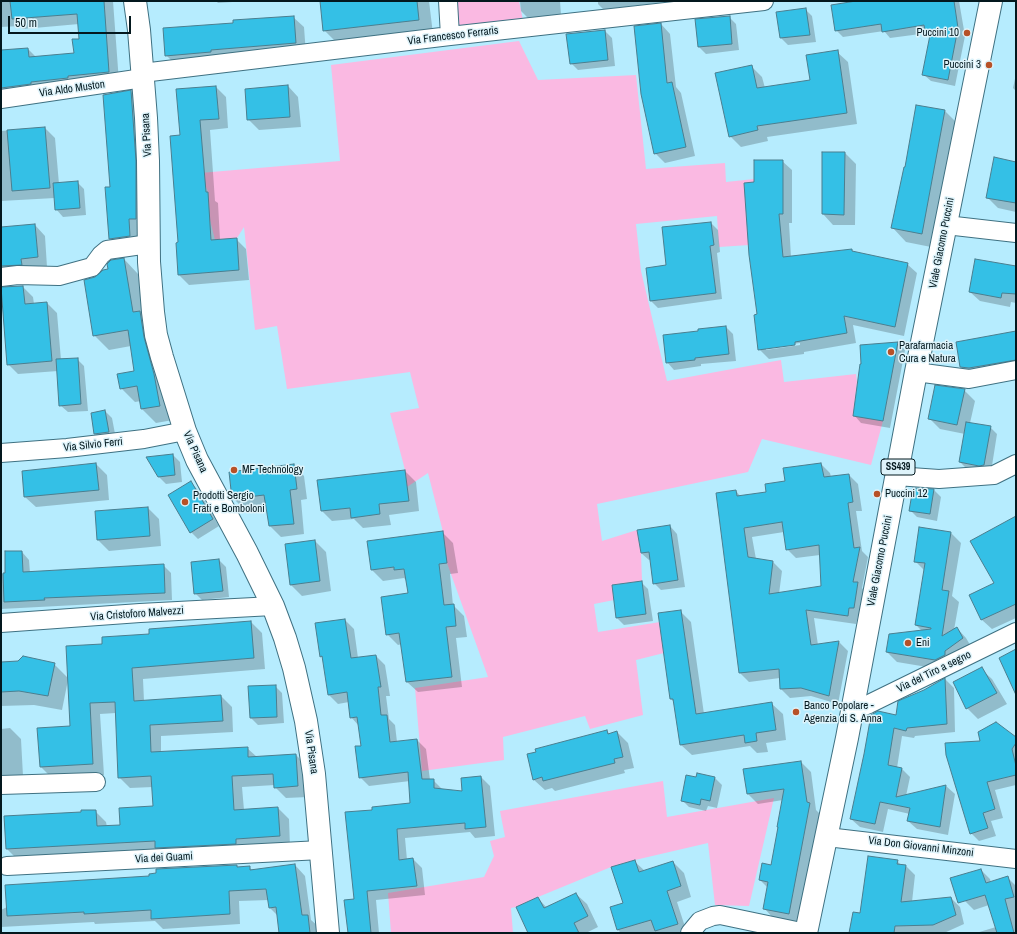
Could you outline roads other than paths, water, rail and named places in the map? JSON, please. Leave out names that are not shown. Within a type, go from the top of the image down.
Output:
[{"type":"main road","name":"Via Pisana","points":[[135,1],[139,30],[148,161],[148,244],[156,335],[185,431],[198,460],[273,606],[294,668],[308,728],[314,774],[328,933]]},
{"type":"main road","name":"Viale Giacomo Puccini","points":[[806,933],[827,837],[916,372],[991,1]]},
{"type":"street","points":[[448,1],[450,36]]},
{"type":"street","name":"Via Francesco Ferraris","points":[[142,75],[450,36],[764,1]]},
{"type":"street","name":"Via Aldo Muston","points":[[1,99],[142,75]]},
{"type":"street","points":[[946,225],[1016,232]]},
{"type":"street","points":[[1,277],[18,275],[59,276],[92,267],[107,250],[148,244]]},
{"type":"street","points":[[916,372],[969,379],[1016,370]]},
{"type":"street","name":"Via Silvio Ferri","points":[[1,453],[67,448],[136,440],[185,431]]},
{"type":"street","points":[[896,476],[939,479],[994,475],[1016,464]]},
{"type":"street","name":"Via Cristoforo Malvezzi","points":[[1,623],[140,613],[273,606]]},
{"type":"street","name":"Via del Tiro a segno","points":[[851,711],[875,701],[1016,632]]},
{"type":"street","points":[[1,785],[96,782]]},
{"type":"street","name":"Via Don Giovanni Minzoni","points":[[827,837],[1016,859]]},
{"type":"street","name":"Via dei Guami","points":[[7,866],[321,850]]},
{"type":"street","points":[[690,933],[700,921],[720,915],[806,933]]},
{"type":"place","name":"Puccini 10","points":[[967,33]]},
{"type":"place","name":"Puccini 3","points":[[989,65]]},
{"type":"place","name":"Parafarmacia Cura e Natura","points":[[891,352]]},
{"type":"place","name":"MF Technology","points":[[234,470]]},
{"type":"place","name":"Puccini 12","points":[[877,494]]},
{"type":"place","name":"Prodotti Sergio Frati e Bomboloni","points":[[185,502]]},
{"type":"place","name":"Eni","points":[[908,643]]},
{"type":"place","name":"Banco Popolare - Agenzia di S. Anna","points":[[796,712]]}]
